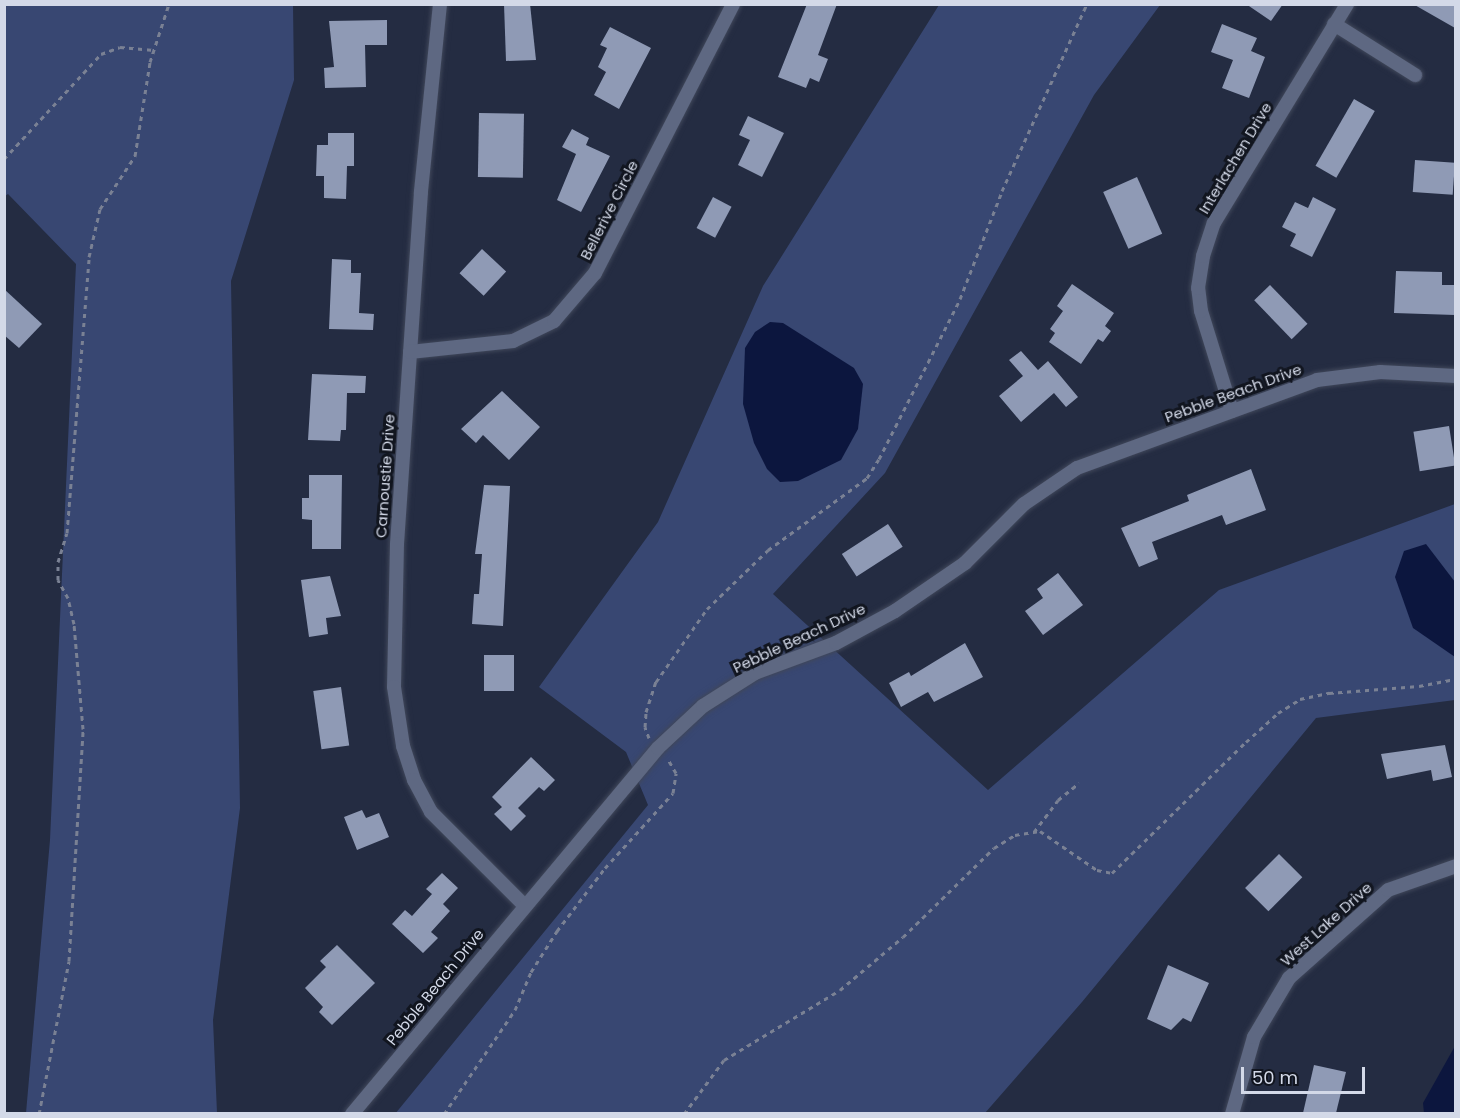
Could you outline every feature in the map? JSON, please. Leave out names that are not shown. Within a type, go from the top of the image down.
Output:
[{"type":"street","name":"Carnoustie Drive","points":[[440,4],[410,352],[397,544],[394,687],[399,726],[414,780],[431,812],[524,905]]},
{"type":"street","name":"Bellerive Circle","points":[[410,352],[513,341],[554,321],[595,273],[733,4]]},
{"type":"street","name":"Interlachen Drive","points":[[1232,411],[1201,311],[1198,288],[1203,256],[1214,223],[1347,4]]},
{"type":"street","points":[[1334,24],[1415,75]]},
{"type":"street","name":"Pebble Beach Drive","points":[[352,1113],[524,905],[658,748],[703,706],[755,673],[836,643],[895,611],[965,563],[1024,504],[1077,468],[1317,380],[1380,372],[1455,376]]},
{"type":"street","name":"West Lake Drive","points":[[1232,1113],[1254,1037],[1289,978],[1388,890],[1455,866]]},
{"type":"path","points":[[39,1113],[69,961],[81,764],[82,729],[74,624],[68,598],[58,580],[58,562],[67,533],[90,257],[100,209],[135,156],[154,50],[169,4]]},
{"type":"path","points":[[444,1113],[515,1010],[531,972],[557,931],[605,868],[673,793],[676,774],[645,727],[646,712],[656,682],[681,643],[707,609],[768,550],[852,491],[867,478],[879,459],[960,299],[1002,191],[1087,4]]},
{"type":"path","points":[[4,159],[101,54],[120,47],[154,50]]},
{"type":"path","points":[[684,1113],[724,1060],[840,990],[903,937],[994,848],[1015,835],[1034,832],[1057,841],[1097,870],[1112,873],[1246,742],[1278,713],[1300,699],[1329,693],[1419,686],[1455,680]]},
{"type":"path","points":[[1034,832],[1058,800],[1079,783]]},
{"type":"shaded area","points":[[5,4],[293,5],[294,80],[231,281],[240,808],[213,1020],[217,1113],[26,1113],[50,840],[76,264],[8,194],[5,196]]},
{"type":"shaded area","points":[[939,5],[1160,5],[1094,95],[885,473],[773,594],[988,790],[1219,590],[1455,504],[1455,700],[1316,718],[1082,1002],[985,1113],[395,1114],[648,805],[626,752],[539,687],[658,522],[763,286]]},
{"type":"shaded area","points":[[770,322],[783,323],[854,368],[863,384],[858,429],[841,460],[798,481],[780,482],[767,469],[754,443],[743,404],[745,348],[755,332]]},
{"type":"shaded area","points":[[1426,544],[1455,582],[1455,657],[1413,628],[1395,577],[1404,551]]},
{"type":"shaded area","points":[[1455,1046],[1455,1113],[1424,1113],[1423,1103]]},
{"type":"building","points":[[504,4],[530,4],[536,60],[506,61]]},
{"type":"building","points":[[807,4],[837,4],[818,55],[828,59],[819,82],[810,78],[806,88],[778,77]]},
{"type":"building","points":[[1246,4],[1283,4],[1271,21]]},
{"type":"building","points":[[1413,4],[1455,4],[1455,28]]},
{"type":"building","points":[[387,20],[387,45],[365,45],[366,87],[325,88],[324,68],[334,67],[329,21]]},
{"type":"building","points":[[1222,24],[1257,38],[1251,51],[1265,57],[1249,98],[1222,88],[1233,60],[1211,52]]},
{"type":"building","points":[[610,27],[651,48],[619,109],[594,95],[606,72],[598,67],[607,48],[600,45]]},
{"type":"building","points":[[1354,99],[1375,111],[1336,178],[1316,166]]},
{"type":"building","points":[[479,113],[524,114],[523,178],[478,177]]},
{"type":"building","points":[[748,116],[784,133],[762,177],[738,165],[750,140],[739,135]]},
{"type":"building","points":[[572,129],[589,138],[586,145],[610,156],[581,212],[557,200],[576,154],[562,147]]},
{"type":"building","points":[[328,133],[354,133],[354,166],[347,166],[346,199],[324,198],[324,176],[316,176],[317,145],[328,145]]},
{"type":"building","points":[[1415,160],[1455,163],[1453,195],[1413,192]]},
{"type":"building","points":[[1137,177],[1162,234],[1128,249],[1103,192]]},
{"type":"building","points":[[713,197],[732,207],[715,238],[697,228]]},
{"type":"building","points":[[1313,197],[1336,209],[1312,257],[1290,246],[1296,234],[1282,227],[1295,202],[1308,208]]},
{"type":"building","points":[[482,249],[506,272],[484,296],[459,273]]},
{"type":"building","points":[[332,259],[351,260],[351,273],[361,273],[359,313],[374,314],[373,330],[329,329]]},
{"type":"building","points":[[1396,271],[1442,272],[1442,285],[1455,285],[1455,315],[1394,313]]},
{"type":"building","points":[[1072,284],[1114,313],[1105,326],[1111,331],[1103,342],[1098,339],[1081,364],[1049,342],[1055,333],[1050,329],[1063,311],[1057,306]]},
{"type":"building","points":[[1270,285],[1308,324],[1292,339],[1254,300]]},
{"type":"building","points":[[4,289],[42,324],[19,348],[4,335]]},
{"type":"building","points":[[1021,351],[1038,370],[1048,361],[1078,397],[1066,407],[1054,393],[1021,422],[999,396],[1023,376],[1009,360]]},
{"type":"building","points":[[312,374],[366,376],[365,393],[347,393],[346,430],[341,430],[340,441],[308,440]]},
{"type":"building","points":[[502,391],[540,427],[509,460],[483,435],[476,443],[461,429]]},
{"type":"building","points":[[1449,426],[1455,466],[1420,471],[1413,432]]},
{"type":"building","points":[[1251,469],[1266,510],[1226,525],[1222,515],[1152,542],[1158,559],[1139,567],[1121,528],[1189,501],[1187,495]]},
{"type":"building","points":[[309,475],[342,475],[341,549],[312,549],[312,520],[302,519],[302,498],[309,498]]},
{"type":"building","points":[[484,485],[510,486],[503,626],[472,624],[474,594],[479,594],[482,554],[475,554]]},
{"type":"building","points":[[888,524],[903,547],[857,577],[842,554]]},
{"type":"building","points":[[1058,573],[1083,605],[1043,635],[1025,611],[1043,598],[1037,589]]},
{"type":"building","points":[[330,576],[341,616],[326,618],[328,634],[309,637],[301,580]]},
{"type":"building","points":[[965,643],[983,677],[934,702],[928,692],[901,707],[889,683],[909,672],[911,676]]},
{"type":"building","points":[[484,655],[514,655],[514,691],[484,691]]},
{"type":"building","points":[[341,687],[349,745],[321,749],[313,691]]},
{"type":"building","points":[[1445,745],[1452,777],[1433,781],[1431,770],[1387,779],[1381,754]]},
{"type":"building","points":[[531,757],[555,780],[544,791],[539,787],[518,808],[526,816],[511,831],[494,814],[502,807],[492,797]]},
{"type":"building","points":[[362,810],[366,818],[379,813],[389,837],[357,850],[344,817]]},
{"type":"building","points":[[1279,854],[1302,877],[1268,911],[1245,888]]},
{"type":"building","points":[[442,873],[458,888],[443,904],[450,911],[431,932],[438,938],[423,953],[392,924],[405,910],[412,916],[432,894],[426,889]]},
{"type":"building","points":[[337,945],[375,983],[332,1025],[319,1012],[323,1007],[305,988],[326,967],[320,961]]},
{"type":"building","points":[[1168,965],[1209,983],[1191,1022],[1183,1018],[1171,1030],[1147,1019]]},
{"type":"building","points":[[1314,1065],[1346,1072],[1336,1113],[1303,1113]]}]
